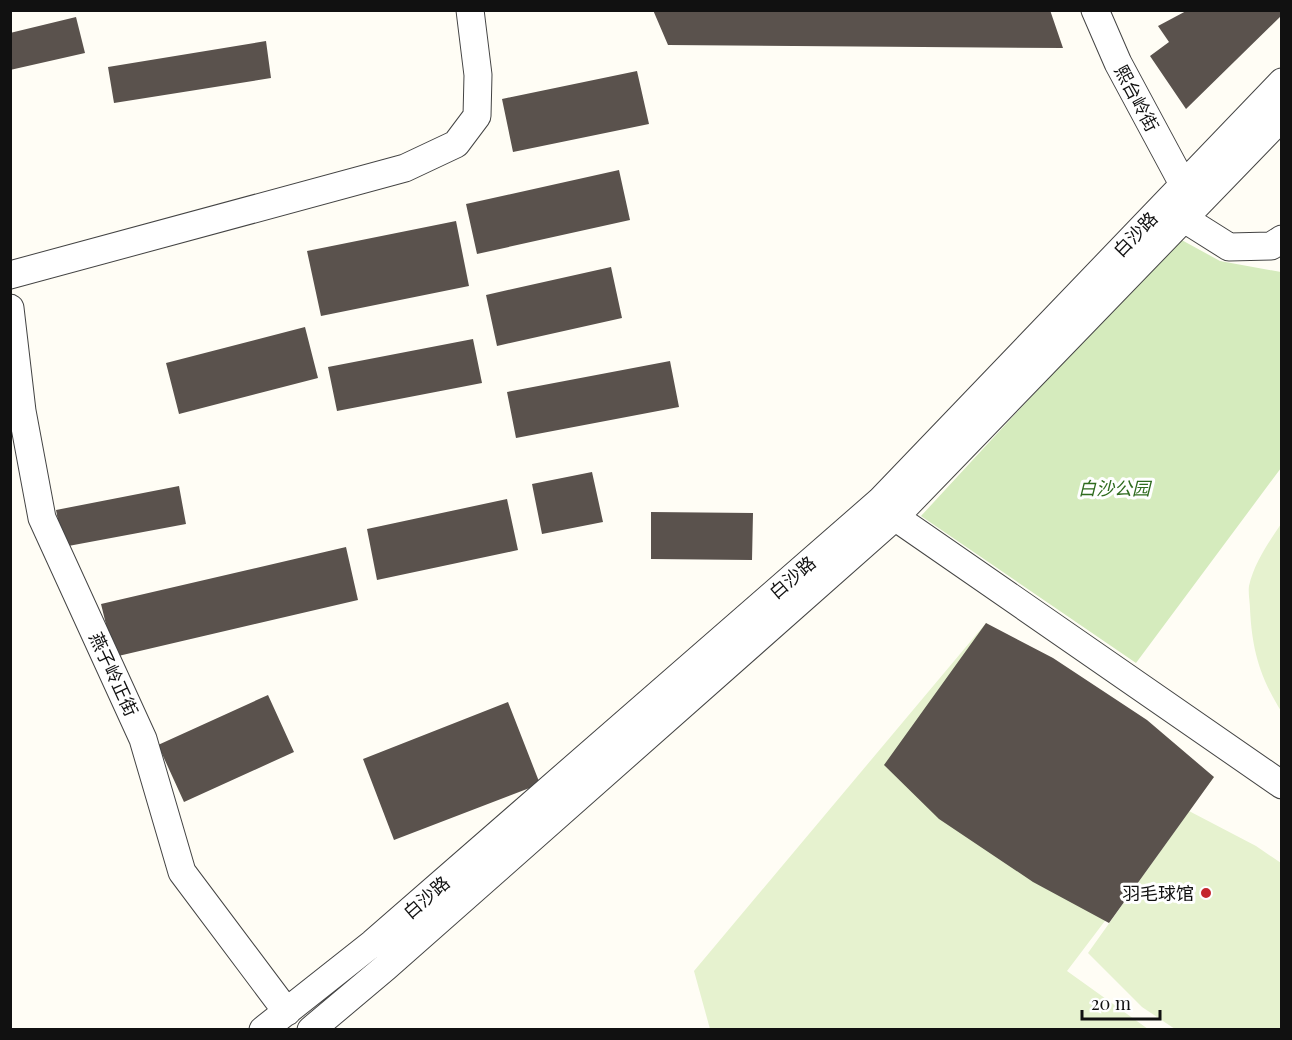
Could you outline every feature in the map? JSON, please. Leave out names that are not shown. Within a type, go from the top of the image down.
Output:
[{"type":"street","points":[[10,275],[405,168],[456,144],[477,116],[478,75],[470,10]]},
{"type":"street","name":"熙台岭街","points":[[1095,10],[1118,63],[1183,184]]},
{"type":"street","name":"白沙路","points":[[263,1029],[373,943],[879,501],[1281,82]]},
{"type":"street","name":"白沙路","points":[[311,1029],[386,967],[895,517],[1281,117]]},
{"type":"street","points":[[1183,218],[1229,247],[1271,246],[1281,239]]},
{"type":"street","name":"燕子岭正街","points":[[10,308],[22,411],[42,518],[143,739],[182,872],[287,1012]]},
{"type":"street","points":[[895,517],[1281,785]]},
{"type":"green space","name":"白沙公园","points":[[1178,238],[1220,261],[1281,272],[1281,468],[1136,663],[921,516]]},
{"type":"green space","points":[[1281,524],[1281,711],[1258,663],[1251,624],[1249,586],[1258,561]]},
{"type":"green space","points":[[986,623],[1214,777],[1067,971],[1148,1029],[710,1029],[694,971]]},
{"type":"green space","name":"羽毛球馆","points":[[1189,811],[1256,846],[1281,863],[1281,1029],[1175,1029],[1142,1007],[1088,953]]},
{"type":"building","points":[[653,10],[1050,10],[1063,48],[668,45]]},
{"type":"building","points":[[1188,10],[1281,10],[1281,16],[1186,109],[1150,56],[1169,42],[1158,26]]},
{"type":"building","points":[[76,17],[85,53],[10,70],[10,33]]},
{"type":"building","points":[[266,41],[271,78],[114,103],[108,67]]},
{"type":"building","points":[[637,71],[649,124],[513,152],[502,99]]},
{"type":"building","points":[[619,170],[630,220],[477,254],[466,204]]},
{"type":"building","points":[[456,221],[469,286],[321,316],[307,251]]},
{"type":"building","points":[[611,267],[622,318],[497,346],[486,295]]},
{"type":"building","points":[[305,327],[318,378],[179,414],[166,363]]},
{"type":"building","points":[[473,339],[482,383],[337,411],[328,367]]},
{"type":"building","points":[[670,361],[679,407],[516,438],[507,392]]},
{"type":"building","points":[[592,472],[603,522],[542,534],[532,484]]},
{"type":"building","points":[[179,486],[186,524],[63,547],[56,510]]},
{"type":"building","points":[[507,499],[518,550],[377,580],[367,529]]},
{"type":"building","points":[[651,512],[753,513],[752,560],[651,559]]},
{"type":"building","points":[[346,547],[358,600],[114,657],[101,604]]},
{"type":"building","points":[[986,623],[1053,658],[1147,720],[1214,777],[1109,923],[1033,882],[939,819],[884,765]]},
{"type":"building","points":[[268,695],[294,752],[184,802],[158,745]]},
{"type":"building","points":[[508,702],[540,784],[394,840],[363,759]]},
{"type":"place","name":"羽毛球馆","points":[[1206,893]]}]
